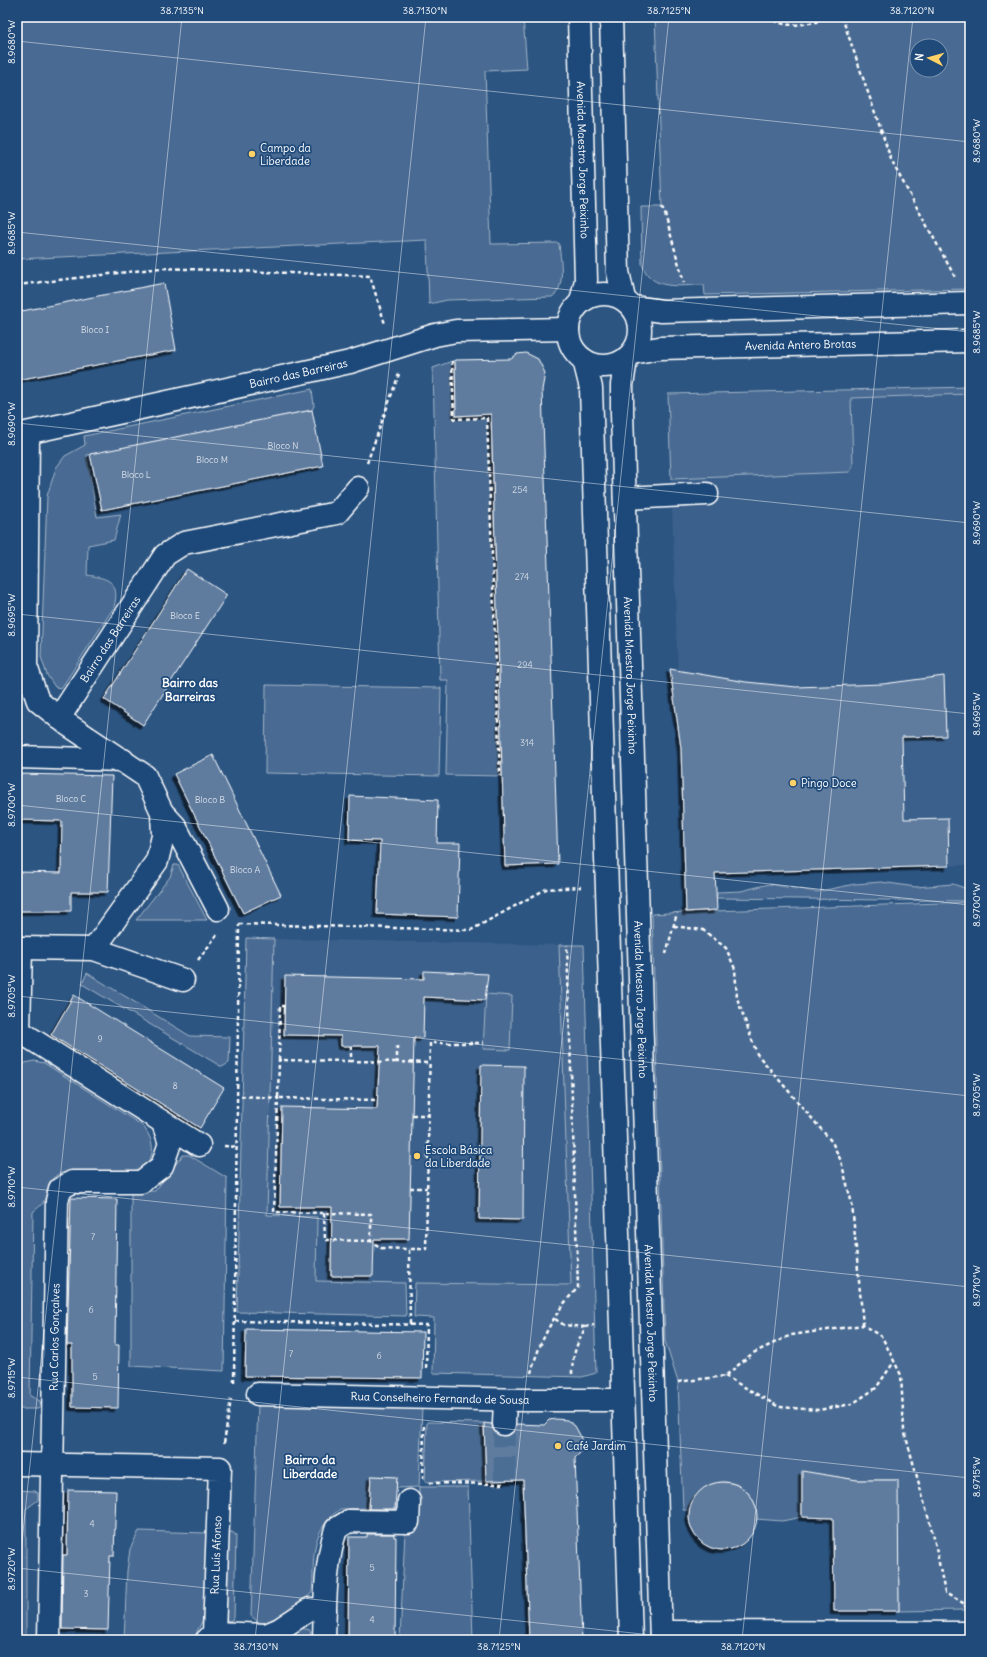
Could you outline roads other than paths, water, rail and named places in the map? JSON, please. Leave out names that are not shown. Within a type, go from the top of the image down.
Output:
[{"type":"street","name":"Avenida Maestro Jorge Peixinho","points":[[579,17],[586,280],[582,302]]},
{"type":"street","points":[[611,17],[618,272],[628,303],[640,325],[640,335],[629,356],[609,366],[600,366],[584,360],[572,347],[568,329],[570,319],[582,302],[591,296],[602,294],[613,295],[628,303],[662,311],[970,303]]},
{"type":"street","name":"Bairro das Barreiras","points":[[222,917],[175,826],[162,812],[145,776],[59,718],[38,701],[26,666],[23,434],[314,370],[435,335],[456,331],[568,329]]},
{"type":"street","name":"Avenida Antero Brotas","points":[[629,356],[660,348],[970,341]]},
{"type":"street","name":"Avenida Maestro Jorge Peixinho","points":[[629,356],[622,413],[661,1636]]},
{"type":"street","points":[[584,360],[591,388],[622,1400],[631,1640]]},
{"type":"street","name":"Bairro das Barreiras","points":[[59,718],[165,555],[184,543],[337,512],[358,488]]},
{"type":"street","points":[[625,498],[707,494]]},
{"type":"street","points":[[17,757],[123,760]]},
{"type":"street","name":"Bairro das Barreiras","points":[[94,949],[157,861],[163,836],[162,812]]},
{"type":"street","points":[[183,980],[94,949],[19,948],[19,1031],[199,1145]]},
{"type":"street","name":"Rua Carlos Gonçalves","points":[[49,1640],[57,1201],[60,1189],[72,1182],[141,1182],[162,1166],[170,1143],[163,1123]]},
{"type":"street","name":"Rua Conselheiro Fernando de Sousa","points":[[258,1394],[505,1400],[622,1400]]},
{"type":"street","points":[[504,1424],[505,1400]]},
{"type":"street","points":[[17,1464],[51,1465]]},
{"type":"street","name":"Rua Luís Afonso","points":[[51,1465],[220,1468],[210,1636]]},
{"type":"street","points":[[324,1640],[331,1544],[336,1529],[349,1521],[408,1522],[409,1501]]},
{"type":"street","points":[[210,1636],[266,1635],[280,1629],[310,1609],[325,1610]]},
{"type":"street","points":[[661,1636],[967,1633]]},
{"type":"tunnel","points":[[504,1424],[505,1480]]},
{"type":"place","name":"Campo da Liberdade","points":[[252,154]]},
{"type":"place","name":"Pingo Doce","points":[[793,783]]},
{"type":"place","name":"Escola Básica da Liberdade","points":[[417,1156]]},
{"type":"place","name":"Café Jardim","points":[[558,1446]]},
{"type":"district","name":"Bairro das Barreiras","points":[[190,689]]},
{"type":"district","name":"Bairro da Liberdade","points":[[310,1466]]}]
